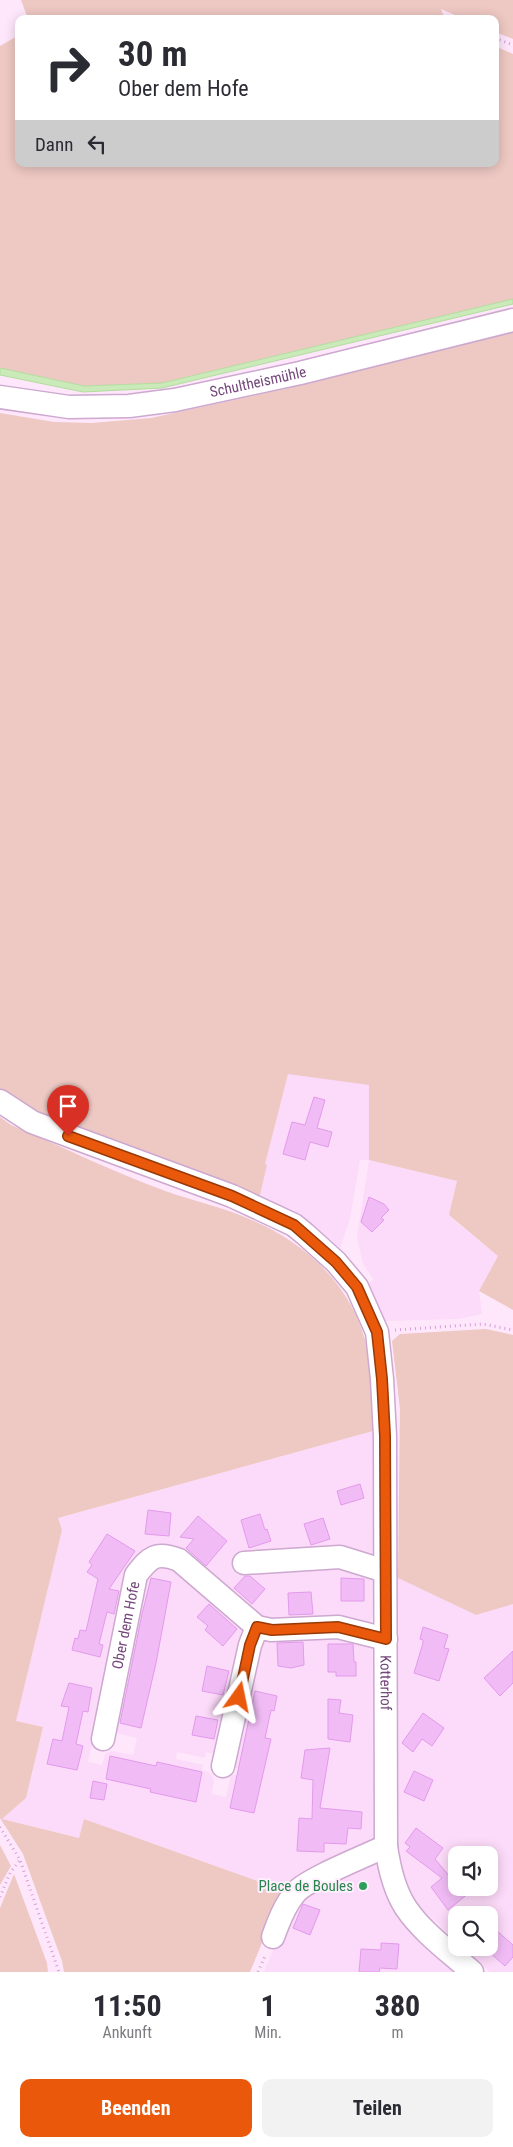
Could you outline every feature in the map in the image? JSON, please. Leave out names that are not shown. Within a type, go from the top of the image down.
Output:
[{"type":"street","name":"Schultheismühle","points":[[0,397],[69,407],[129,406],[175,400],[300,373],[513,320]]},
{"type":"street","name":"Kotterhof","points":[[0,1101],[32,1122],[232,1196],[294,1225],[336,1262],[357,1287],[377,1332],[385,1436],[386,1846],[390,1869],[405,1907],[426,1931],[472,1972]]},
{"type":"street","name":"Ober dem Hofe","points":[[103,1739],[136,1575],[148,1560],[164,1554],[179,1560],[257,1627]]},
{"type":"street","points":[[244,1563],[340,1557],[386,1570]]},
{"type":"street","points":[[223,1766],[250,1645],[257,1627],[272,1630],[338,1627],[386,1639]]},
{"type":"street","points":[[273,1937],[279,1921],[296,1892],[316,1879],[386,1846]]},
{"type":"path","points":[[499,40],[513,45]]},
{"type":"path","points":[[377,1332],[483,1324],[513,1330]]},
{"type":"path","points":[[0,1827],[20,1860],[59,1972]]},
{"type":"path","points":[[0,1897],[10,1873],[20,1860]]},
{"type":"shaded area","points":[[21,0],[513,0],[513,39],[499,34],[499,15],[455,15],[441,9],[443,15],[27,15]]},
{"type":"shaded area","points":[[15,37],[15,167],[499,167],[499,48],[513,54],[513,299],[162,383],[84,386],[0,368],[0,46]]},
{"type":"shaded area","points":[[513,299],[513,304],[162,388],[83,392],[0,375],[0,368],[84,386],[162,383]]},
{"type":"shaded area","points":[[513,330],[513,1310],[479,1291],[498,1256],[449,1215],[457,1181],[369,1160],[369,1085],[288,1074],[265,1164],[267,1165],[258,1203],[123,1154],[0,1097],[0,413],[54,422],[92,423],[151,418],[280,390]]},
{"type":"shaded area","points":[[288,1073],[370,1085],[369,1160],[360,1160],[350,1219],[340,1248],[314,1225],[257,1193]]},
{"type":"shaded area","points":[[0,1117],[11,1125],[128,1177],[237,1214],[269,1228],[289,1240],[308,1254],[340,1287],[352,1307],[368,1352],[373,1401],[373,1431],[58,1518],[62,1530],[16,1721],[43,1727],[26,1798],[2,1819],[79,1838],[84,1819],[266,1884],[280,1887],[282,1894],[250,1972],[64,1972],[62,1961],[23,1854],[0,1818]]},
{"type":"shaded area","points":[[369,1160],[457,1181],[449,1216],[498,1256],[479,1291],[482,1314],[459,1319],[384,1321],[365,1285],[374,1280],[363,1264],[357,1238]]},
{"type":"shaded area","points":[[486,1329],[513,1335],[513,1604],[476,1615],[398,1578],[400,1409],[392,1341],[400,1334]]},
{"type":"shaded area","points":[[373,1431],[375,1564],[341,1553],[291,1557],[294,1564],[340,1562],[370,1572],[375,1579],[375,1613],[370,1622],[361,1626],[333,1620],[268,1622],[253,1614],[180,1552],[163,1549],[146,1554],[139,1559],[130,1574],[88,1762],[102,1765],[105,1754],[111,1751],[133,1755],[137,1738],[112,1732],[110,1728],[145,1577],[155,1565],[171,1564],[176,1566],[239,1621],[245,1629],[220,1751],[215,1754],[206,1752],[205,1758],[177,1752],[176,1759],[203,1765],[202,1770],[208,1772],[213,1777],[212,1794],[226,1797],[231,1774],[258,1780],[259,1773],[232,1767],[257,1650],[263,1642],[272,1638],[322,1635],[354,1640],[374,1649],[374,1843],[301,1880],[280,1887],[266,1884],[84,1819],[79,1838],[2,1819],[26,1798],[43,1727],[16,1721],[62,1530],[58,1518]]},
{"type":"shaded area","points":[[398,1578],[476,1615],[513,1604],[513,1972],[490,1972],[472,1956],[498,1956],[498,1906],[448,1906],[448,1934],[417,1903],[402,1875],[397,1833]]},
{"type":"shaded area","points":[[0,1845],[11,1866],[0,1885]]},
{"type":"shaded area","points":[[376,1860],[384,1890],[392,1906],[457,1972],[264,1972],[289,1912],[303,1895]]},
{"type":"shaded area","points":[[14,1874],[47,1963],[48,1972],[0,1972],[0,1908]]},
{"type":"building","points":[[314,1097],[325,1100],[317,1128],[332,1132],[328,1147],[310,1142],[305,1160],[283,1154],[292,1122],[305,1125]]},
{"type":"building","points":[[369,1197],[384,1204],[389,1210],[381,1218],[384,1220],[372,1232],[361,1222]]},
{"type":"building","points":[[360,1484],[364,1498],[341,1505],[337,1491]]},
{"type":"building","points":[[148,1510],[171,1513],[169,1536],[145,1534]]},
{"type":"building","points":[[260,1514],[271,1541],[249,1548],[241,1520]]},
{"type":"building","points":[[198,1516],[227,1541],[206,1566],[186,1548],[194,1539],[180,1537]]},
{"type":"building","points":[[323,1518],[330,1539],[311,1545],[304,1524]]},
{"type":"building","points":[[107,1534],[135,1551],[109,1589],[119,1591],[114,1614],[107,1612],[99,1644],[103,1645],[100,1657],[72,1650],[75,1638],[78,1639],[80,1630],[86,1631],[98,1579],[87,1572],[92,1565],[89,1562]]},
{"type":"building","points":[[245,1576],[250,1576],[265,1589],[252,1604],[234,1588]]},
{"type":"building","points":[[151,1578],[171,1582],[156,1663],[141,1728],[120,1723]]},
{"type":"building","points":[[341,1578],[364,1579],[364,1601],[341,1601]]},
{"type":"building","points":[[311,1592],[313,1614],[289,1615],[288,1593]]},
{"type":"building","points":[[209,1604],[237,1629],[223,1646],[205,1630],[208,1626],[197,1617]]},
{"type":"building","points":[[423,1627],[448,1635],[444,1648],[449,1649],[439,1681],[414,1673],[423,1643],[423,1640],[420,1639]]},
{"type":"building","points":[[303,1642],[304,1665],[291,1668],[278,1666],[277,1643]]},
{"type":"building","points":[[328,1644],[353,1644],[356,1676],[336,1676],[336,1672],[328,1672]]},
{"type":"building","points":[[513,1651],[513,1683],[500,1696],[484,1678]]},
{"type":"building","points":[[207,1666],[229,1671],[223,1695],[202,1691]]},
{"type":"building","points":[[69,1683],[92,1688],[88,1712],[83,1711],[76,1744],[83,1746],[77,1770],[47,1764],[53,1739],[62,1741],[69,1707],[61,1706]]},
{"type":"building","points":[[255,1691],[277,1696],[274,1711],[271,1710],[265,1738],[271,1739],[254,1813],[230,1808]]},
{"type":"building","points":[[328,1699],[341,1700],[339,1713],[353,1715],[350,1742],[328,1739]]},
{"type":"building","points":[[423,1713],[444,1728],[432,1746],[422,1739],[413,1752],[402,1743]]},
{"type":"building","points":[[196,1716],[218,1720],[214,1739],[192,1735]]},
{"type":"building","points":[[330,1748],[320,1808],[362,1812],[361,1829],[348,1828],[346,1844],[324,1843],[324,1852],[297,1851],[299,1818],[312,1819],[313,1780],[301,1778],[305,1750]]},
{"type":"building","points":[[110,1756],[156,1766],[157,1762],[202,1772],[196,1802],[150,1792],[151,1789],[106,1779]]},
{"type":"building","points":[[414,1771],[433,1780],[424,1801],[404,1792]]},
{"type":"building","points":[[93,1781],[107,1784],[104,1800],[90,1798]]},
{"type":"building","points":[[416,1828],[443,1848],[435,1859],[448,1874],[448,1896],[465,1896],[453,1906],[448,1906],[448,1910],[431,1887],[442,1878],[406,1851],[410,1847],[405,1843]]},
{"type":"building","points":[[303,1904],[320,1910],[310,1935],[293,1928]]},
{"type":"building","points":[[498,1932],[513,1945],[513,1957],[505,1966],[494,1956],[498,1956]]},
{"type":"building","points":[[381,1943],[399,1944],[397,1969],[380,1968],[379,1972],[359,1972],[361,1949],[381,1950]]},
{"type":"place","name":"Place de Boules","points":[[363,1886]]},
{"type":"route","points":[[68,1136],[232,1196],[294,1225],[336,1262],[357,1287],[377,1332],[385,1436],[386,1639],[338,1627],[272,1630],[257,1627],[250,1645],[239,1697]]}]
